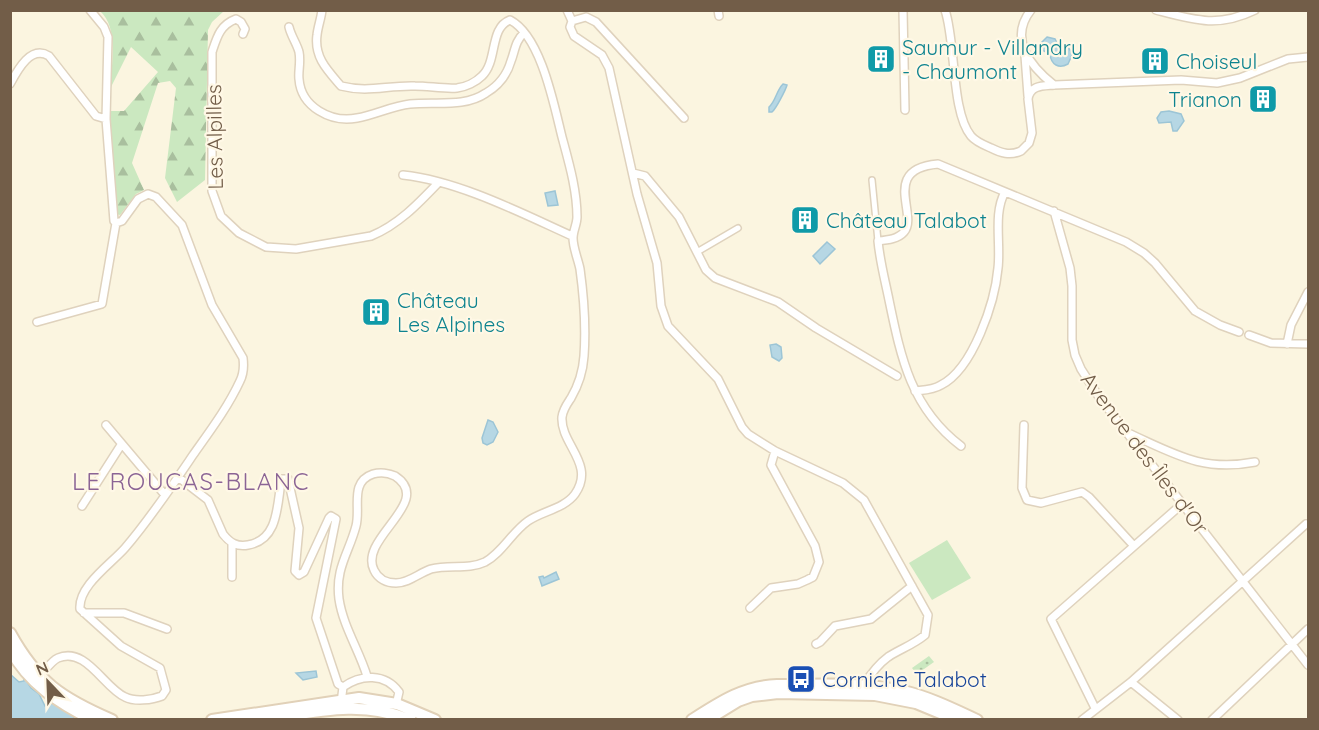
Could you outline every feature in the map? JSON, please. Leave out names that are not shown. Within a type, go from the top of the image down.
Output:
[{"type":"main road","points":[[10,633],[37,679],[52,697],[93,720]]},
{"type":"main road","points":[[10,649],[22,669],[112,720]]},
{"type":"main road","points":[[692,720],[735,693],[763,686],[864,686],[919,696],[977,720]]},
{"type":"main road","points":[[707,720],[738,700],[765,694],[853,693],[908,701],[957,720]]},
{"type":"main road","points":[[263,720],[341,704],[359,698],[435,720]]},
{"type":"main road","points":[[212,720],[341,704],[394,710],[411,720]]},
{"type":"street","points":[[37,322],[102,304],[116,222],[106,119],[108,37],[104,27],[90,10]]},
{"type":"street","points":[[322,10],[316,36],[321,62],[341,86],[354,89],[416,86],[459,88],[473,83],[483,75],[491,63],[498,29],[510,20],[518,24],[535,52],[548,82],[575,188],[578,220],[572,236],[579,262],[583,292],[584,357],[577,385],[562,416],[581,470],[577,490],[568,501],[535,516],[524,524],[489,560],[473,566],[430,570],[403,583],[394,583],[385,582],[378,576],[373,569],[371,559],[376,544],[404,507],[406,498],[402,483],[394,476],[377,473],[362,482],[358,489],[356,526],[343,559],[339,579],[339,596],[341,613],[367,676]]},
{"type":"street","points":[[567,10],[572,21],[570,27],[574,36],[602,55],[609,68],[637,194],[657,263],[661,306],[668,326],[718,379],[742,428],[748,435],[775,451],[843,483],[864,500],[928,615],[925,635],[916,643],[887,658],[875,668],[864,686],[853,693]]},
{"type":"street","points":[[903,10],[905,110]]},
{"type":"street","points":[[945,10],[960,108],[965,126],[972,138],[999,152],[1012,154],[1021,151],[1029,143],[1032,133],[1023,27],[1026,16],[1031,10]]},
{"type":"street","points":[[1156,10],[1214,22],[1236,19],[1255,10]]},
{"type":"street","points":[[572,21],[586,17],[596,22],[684,118]]},
{"type":"street","name":"Les Alpilles","points":[[243,34],[245,29],[242,22],[236,20],[223,25],[212,52],[212,191],[221,216],[239,233],[266,247],[282,249],[371,236],[382,232],[402,218],[438,183]]},
{"type":"street","points":[[289,27],[299,51],[298,77],[300,89],[305,98],[318,111],[346,119],[406,105],[477,99],[498,84],[506,74],[515,44],[524,33]]},
{"type":"street","points":[[1024,51],[1039,73],[1054,85]]},
{"type":"street","points":[[10,84],[17,70],[26,61],[35,53],[42,52],[50,56],[96,116],[106,119]]},
{"type":"street","points":[[1028,99],[1029,93],[1034,88],[1054,85],[1181,80],[1217,83],[1240,78],[1288,59],[1308,57]]},
{"type":"street","points":[[878,241],[895,238],[906,231],[908,223],[904,186],[913,172],[925,165],[938,164],[1126,242],[1155,263],[1195,310],[1220,325],[1239,332]]},
{"type":"street","points":[[633,173],[645,176],[679,217],[706,270],[715,278],[778,302],[816,328],[897,375]]},
{"type":"street","points":[[403,175],[424,177],[464,190],[572,236]]},
{"type":"street","points":[[872,180],[880,261],[908,378],[946,435],[961,446]]},
{"type":"street","points":[[637,194],[639,188],[653,188]]},
{"type":"street","points":[[915,391],[928,390],[950,379],[958,372],[975,343],[989,310],[997,280],[1000,252],[1000,206],[1005,192]]},
{"type":"street","points":[[37,679],[55,660],[68,656],[82,660],[123,697],[153,699],[162,696],[166,690],[160,668],[121,646],[80,609],[80,603],[90,582],[124,549],[178,477],[226,407],[241,379],[244,368],[243,358],[212,305],[182,225],[177,218],[156,197],[148,194],[138,199],[122,221],[116,222]]},
{"type":"street","name":"Avenue des Îles d'Or","points":[[1054,211],[1070,268],[1072,340],[1081,369],[1099,397],[1308,665]]},
{"type":"street","points":[[697,252],[738,228]]},
{"type":"street","points":[[1287,344],[1291,326],[1308,292]]},
{"type":"street","points":[[1249,335],[1271,343],[1308,344]]},
{"type":"street","points":[[106,425],[165,495]]},
{"type":"street","points":[[1024,425],[1022,488],[1027,500],[1041,503],[1082,492],[1134,546]]},
{"type":"street","points":[[1126,432],[1183,457],[1210,465],[1233,466],[1255,462]]},
{"type":"street","points":[[82,506],[122,445]]},
{"type":"street","points":[[750,608],[771,588],[798,584],[813,577],[819,562],[815,546],[771,465],[775,451]]},
{"type":"street","points":[[178,477],[208,500],[223,534],[232,544],[242,546],[257,543],[269,533],[273,526],[282,479],[288,479],[298,528],[295,571],[299,575],[303,572],[329,518],[334,517],[336,522],[327,556],[316,618],[338,684],[343,687]]},
{"type":"street","points":[[1095,708],[1051,619],[1182,504]]},
{"type":"street","points":[[1082,720],[1131,682],[1306,524]]},
{"type":"street","points":[[232,544],[232,577]]},
{"type":"street","points":[[816,644],[836,626],[871,619],[912,586]]},
{"type":"street","points":[[84,613],[124,613],[167,629]]},
{"type":"street","points":[[1212,720],[1308,629]]},
{"type":"street","points":[[341,704],[343,687],[355,679],[367,676],[376,677],[395,686],[399,692],[394,710]]},
{"type":"street","points":[[1131,682],[1178,720]]},
{"type":"green space","points":[[100,11],[224,11],[212,22],[208,30],[205,180],[177,202],[165,178],[176,88],[170,81],[158,83],[132,163],[144,190],[136,194],[120,215],[116,214],[109,111],[124,111],[158,72],[131,47],[111,87],[112,36],[106,18]]},
{"type":"green space","points":[[947,540],[971,578],[932,600],[909,563]]},
{"type":"green space","points":[[929,656],[934,662],[917,674],[912,668]]},
{"type":"water","points":[[1047,37],[1055,39],[1058,45],[1069,48],[1072,55],[1068,64],[1056,65],[1050,54],[1042,50],[1041,43]]},
{"type":"water","points":[[783,84],[787,85],[783,95],[774,110],[769,112],[769,107]]},
{"type":"water","points":[[1161,112],[1181,114],[1184,121],[1177,131],[1173,131],[1171,122],[1159,123],[1157,118]]},
{"type":"water","points":[[555,191],[558,205],[548,206],[545,193]]},
{"type":"water","points":[[827,242],[835,249],[820,264],[813,256]]},
{"type":"water","points":[[776,344],[781,347],[782,358],[779,361],[772,357],[770,345]]},
{"type":"water","points":[[488,420],[493,422],[498,432],[493,442],[487,445],[483,443],[482,438]]},
{"type":"water","points":[[556,572],[559,579],[542,586],[539,577],[544,578]]},
{"type":"water","points":[[316,671],[317,677],[303,680],[296,673]]},
{"type":"water","points":[[10,674],[19,682],[24,681],[24,677],[31,688],[39,694],[45,706],[55,702],[73,714],[74,719],[11,719]]},
{"type":"place","name":"Saumur - Villandry - Chaumont","points":[[881,59]]},
{"type":"place","name":"Choiseul","points":[[1155,61]]},
{"type":"place","name":"Trianon","points":[[1263,99]]},
{"type":"place","name":"Château Talabot","points":[[805,220]]},
{"type":"place","name":"Château Les Alpines","points":[[376,312]]},
{"type":"place","name":"Corniche Talabot","points":[[801,679]]},
{"type":"district","name":"LE ROUCAS-BLANC","points":[[191,481]]}]
